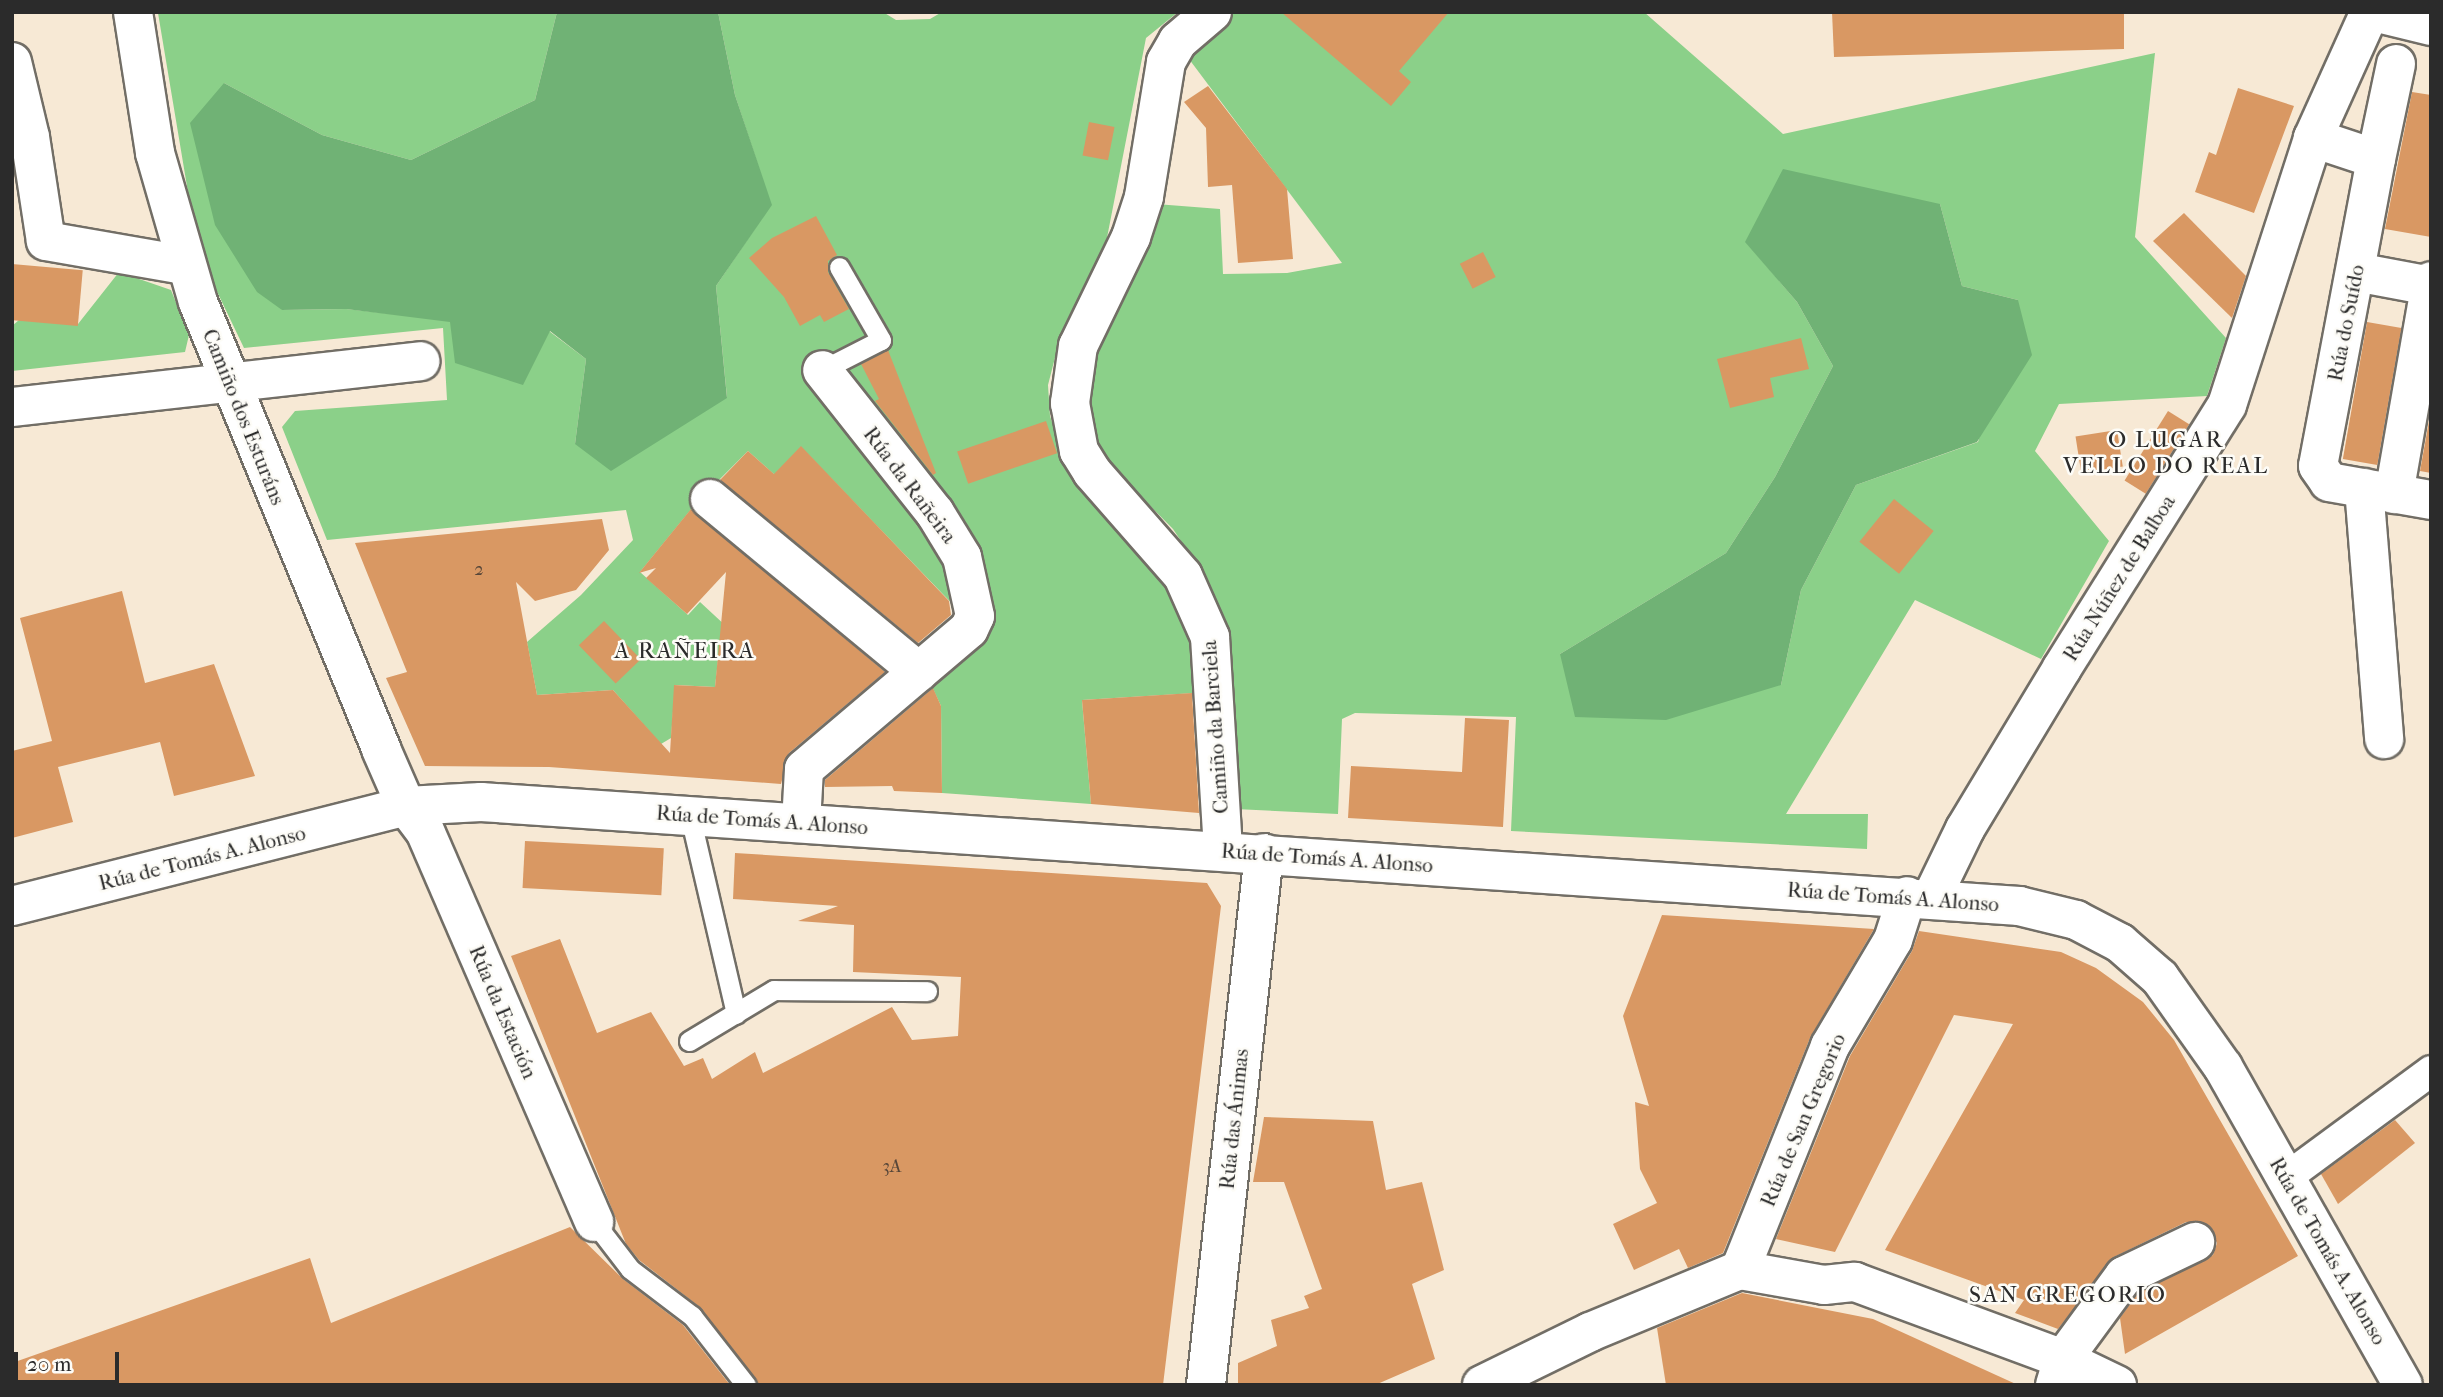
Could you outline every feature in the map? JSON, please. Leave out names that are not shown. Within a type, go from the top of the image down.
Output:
[{"type":"street","name":"Camiño dos Esturáns","points":[[133,12],[155,153],[184,265],[230,383],[406,806]]},
{"type":"street","name":"Camiño da Barciela","points":[[1212,12],[1178,41],[1166,62],[1143,197],[1131,237],[1078,346],[1070,402],[1079,451],[1092,472],[1183,576],[1210,637],[1223,851]]},
{"type":"street","points":[[2372,12],[2431,26]]},
{"type":"street","name":"Rúa Núñez de Balboa","points":[[1919,897],[1965,830],[2062,668],[2227,405],[2314,138],[2372,12]]},
{"type":"street","points":[[12,62],[30,137],[46,241],[184,265]]},
{"type":"street","name":"Rúa do Suído","points":[[2362,488],[2318,466],[2396,64]]},
{"type":"street","points":[[2314,138],[2376,159]]},
{"type":"street","points":[[2356,272],[2430,285],[2362,488],[2384,739]]},
{"type":"street","points":[[12,407],[420,362]]},
{"type":"street","name":"Rúa da Rañeira","points":[[801,823],[804,769],[969,629],[975,616],[962,557],[935,513],[822,370]]},
{"type":"street","points":[[2362,488],[2431,500]]},
{"type":"street","points":[[710,499],[919,672]]},
{"type":"street","name":"Rúa de Tomás A. Alonso","points":[[12,906],[406,806],[481,802],[1919,897],[2019,906],[2076,920],[2120,943],[2160,978],[2200,1030],[2403,1385]]},
{"type":"street","name":"Rúa da Estación","points":[[406,806],[425,831],[594,1222]]},
{"type":"street","name":"Rúa das Ánimas","points":[[1206,1385],[1264,853]]},
{"type":"street","name":"Rúa de San Gregorio","points":[[1740,1270],[1830,1046],[1919,897]]},
{"type":"street","points":[[2286,1178],[2431,1071]]},
{"type":"street","points":[[2059,1372],[2124,1276],[2195,1242]]},
{"type":"street","points":[[1482,1385],[1590,1332],[1740,1270],[1824,1285],[1855,1282],[2059,1372],[2118,1385]]},
{"type":"lane","points":[[822,370],[880,340],[839,267]]},
{"type":"lane","points":[[690,816],[736,1014]]},
{"type":"lane","points":[[690,1041],[774,990],[927,991]]},
{"type":"lane","points":[[594,1222],[630,1269],[692,1316],[746,1385]]},
{"type":"green space","points":[[557,12],[535,100],[411,160],[322,135],[224,83],[282,310],[346,309],[549,331],[586,359],[575,444],[727,397],[716,286],[771,205],[735,95],[718,12],[883,12],[896,20],[930,19],[942,12],[1178,12],[1146,38],[1104,253],[1059,342],[1048,385],[1050,416],[1064,458],[1088,498],[1165,582],[1193,645],[1195,693],[1082,700],[1091,804],[942,793],[941,706],[928,678],[963,615],[801,447],[794,492],[748,451],[697,502],[640,572],[688,615],[700,602],[741,640],[718,660],[715,687],[675,685],[671,738],[661,744],[613,690],[537,695],[527,642],[581,595],[633,540],[626,510],[327,540],[282,427],[295,411],[447,400],[443,328],[244,348],[198,252],[158,13]]},
{"type":"green space","points":[[557,12],[718,12],[735,95],[772,205],[716,286],[727,398],[611,471],[575,444],[586,359],[550,331],[523,385],[455,363],[450,322],[346,309],[282,310],[257,292],[215,225],[190,123],[224,83],[322,135],[411,160],[535,100]]},
{"type":"green space","points":[[1221,12],[1644,12],[1783,134],[2155,53],[2135,237],[2226,338],[2207,396],[2059,404],[2035,451],[2109,541],[2041,659],[1915,600],[1786,814],[1868,814],[1867,849],[1511,831],[1516,717],[1355,713],[1342,719],[1338,814],[1235,809],[1227,641],[1209,583],[1173,529],[1097,452],[1088,413],[1086,373],[1156,204],[1220,209],[1223,274],[1287,273],[1342,263],[1186,55]],"holes":[[[1940,204],[1962,286],[2018,300],[1978,442],[1856,485],[1801,590],[1781,685],[1560,654],[1726,553],[1775,477],[1833,366],[1797,302],[1746,242]]]},
{"type":"green space","points":[[1783,169],[1940,204],[1962,286],[2018,300],[2032,355],[1977,442],[1856,485],[1801,590],[1781,685],[1666,720],[1575,717],[1560,654],[1726,553],[1775,477],[1833,366],[1797,302],[1745,242]]},
{"type":"green space","points":[[119,272],[171,290],[189,335],[185,352],[12,371],[12,326],[19,320],[78,324]]},
{"type":"building","points":[[1281,12],[1449,12],[1399,71],[1411,82],[1391,106]]},
{"type":"building","points":[[1832,12],[2124,12],[2124,49],[1834,57]]},
{"type":"building","points":[[1208,86],[1287,189],[1293,259],[1238,263],[1232,185],[1208,187],[1206,128],[1184,102]]},
{"type":"building","points":[[2238,88],[2294,106],[2254,213],[2195,192],[2209,152],[2216,155]]},
{"type":"building","points":[[2412,92],[2431,95],[2431,237],[2385,229]]},
{"type":"building","points":[[1089,122],[1115,127],[1108,160],[1083,155]]},
{"type":"building","points":[[2184,213],[2246,276],[2232,318],[2153,241]]},
{"type":"building","points":[[816,216],[837,255],[828,261],[828,272],[849,309],[824,322],[820,315],[800,326],[784,297],[749,258],[772,238]]},
{"type":"building","points":[[1483,252],[1496,277],[1473,289],[1460,264]]},
{"type":"building","points":[[12,264],[83,270],[78,326],[12,320]]},
{"type":"building","points":[[2367,322],[2401,328],[2377,465],[2343,459]]},
{"type":"building","points":[[1801,338],[1809,369],[1770,378],[1774,397],[1730,408],[1717,359]]},
{"type":"building","points":[[888,350],[936,473],[933,475],[875,401],[879,399],[861,364]]},
{"type":"building","points":[[2431,410],[2431,473],[2420,471]]},
{"type":"building","points":[[2168,411],[2189,424],[2146,494],[2125,481]]},
{"type":"building","points":[[1046,421],[1057,453],[968,484],[957,452]]},
{"type":"building","points":[[2117,430],[2123,467],[2081,473],[2076,437]]},
{"type":"building","points":[[801,446],[949,601],[951,615],[918,643],[720,480],[748,451],[774,474]]},
{"type":"building","points":[[1894,499],[1934,531],[1899,574],[1859,542]]},
{"type":"building","points":[[691,509],[885,672],[789,753],[781,784],[549,767],[425,766],[386,678],[407,672],[355,543],[602,519],[609,550],[576,590],[535,601],[516,582],[537,695],[613,690],[670,753],[674,685],[715,687],[726,572],[687,614],[646,578],[656,568],[639,573]]},
{"type":"building","points":[[122,591],[145,683],[214,664],[255,776],[174,796],[160,742],[58,767],[73,822],[12,838],[12,751],[52,741],[20,618]]},
{"type":"building","points":[[604,621],[641,659],[616,683],[579,645]]},
{"type":"building","points":[[933,688],[941,706],[942,793],[894,791],[892,786],[825,787],[825,780]]},
{"type":"building","points":[[1192,693],[1199,813],[1091,804],[1082,700]]},
{"type":"building","points":[[1465,718],[1509,720],[1503,827],[1348,818],[1351,766],[1462,772]]},
{"type":"building","points":[[525,841],[664,848],[661,895],[523,888]]},
{"type":"building","points":[[735,853],[1207,883],[1221,906],[1163,1385],[758,1385],[701,1308],[639,1260],[626,1244],[511,956],[560,939],[597,1033],[651,1012],[684,1066],[703,1058],[712,1079],[755,1052],[763,1073],[892,1007],[912,1040],[958,1036],[961,977],[853,972],[854,925],[798,921],[838,906],[733,899]]},
{"type":"building","points":[[1662,915],[1874,929],[1810,1038],[1723,1253],[1688,1268],[1679,1249],[1634,1270],[1613,1224],[1657,1203],[1640,1169],[1635,1102],[1649,1106],[1623,1016]]},
{"type":"building","points":[[1919,931],[2061,952],[2096,968],[2143,1002],[2174,1040],[2298,1256],[2125,1354],[2120,1318],[2138,1293],[2213,1255],[2217,1243],[2207,1224],[2186,1222],[2114,1257],[2058,1329],[2015,1313],[2024,1300],[1885,1250],[2013,1024],[1954,1015],[1835,1252],[1776,1239],[1850,1056],[1912,951]]},
{"type":"building","points":[[1264,1117],[1373,1121],[1386,1190],[1422,1182],[1444,1270],[1412,1284],[1435,1359],[1375,1385],[1238,1385],[1238,1363],[1277,1346],[1271,1320],[1309,1308],[1304,1296],[1322,1289],[1284,1182],[1253,1182]]},
{"type":"building","points":[[2395,1120],[2415,1143],[2338,1204],[2321,1174]]},
{"type":"building","points":[[570,1227],[623,1279],[683,1325],[730,1385],[12,1385],[12,1363],[310,1258],[331,1323]]},
{"type":"building","points":[[1742,1293],[1873,1319],[2018,1385],[1666,1385],[1657,1328]]},
{"type":"district","name":"O LUGAR VELLO DO REAL","points":[[2166,453]]},
{"type":"district","name":"A RAÑEIRA","points":[[685,651]]},
{"type":"district","name":"SAN GREGORIO","points":[[2068,1295]]}]
